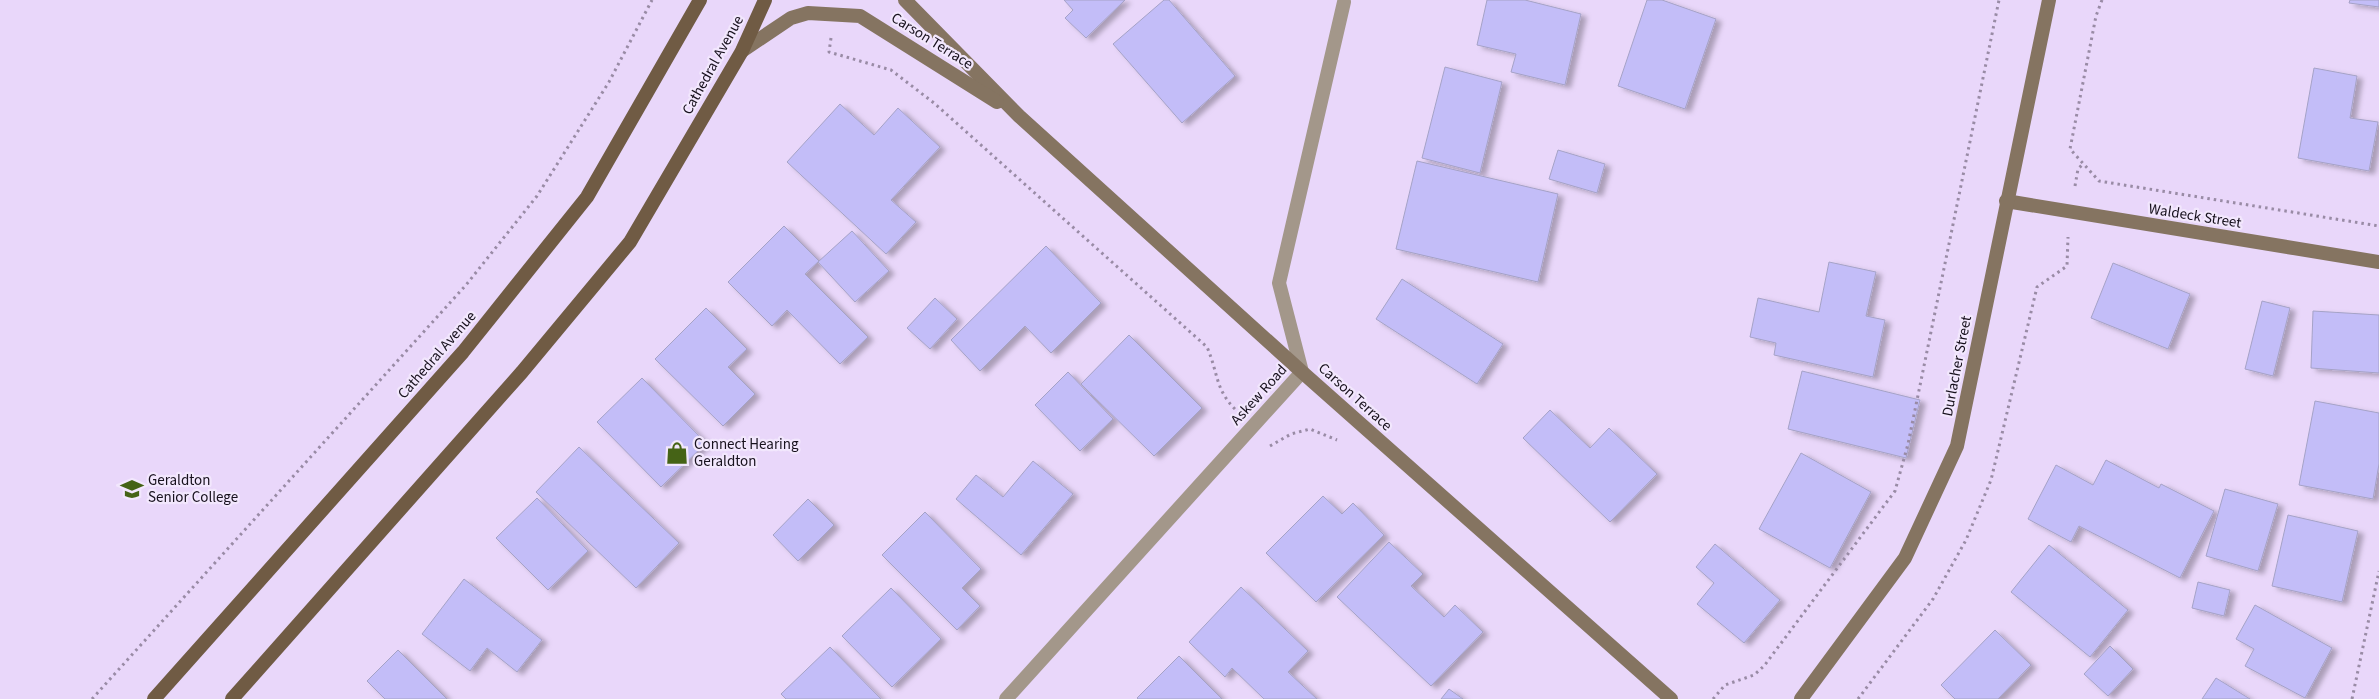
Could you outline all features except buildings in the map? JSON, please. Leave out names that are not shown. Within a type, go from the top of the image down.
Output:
[{"type":"main road","name":"Cathedral Avenue","points":[[154,699],[463,352],[587,197],[700,0]]},
{"type":"main road","name":"Cathedral Avenue","points":[[232,699],[522,372],[630,242],[742,51],[765,0]]},
{"type":"main road","name":"Carson Terrace","points":[[906,0],[1019,116],[1302,372],[1671,699]]},
{"type":"main road","name":"Durlacher Street","points":[[1801,699],[1905,558],[1957,446],[2006,201],[2049,0]]},
{"type":"main road","name":"Carson Terrace","points":[[742,51],[791,18],[808,13],[860,16],[929,57],[1019,116]]},
{"type":"main road","name":"Waldeck Street","points":[[2006,201],[2379,262]]},
{"type":"street","name":"Askew Road","points":[[1006,699],[1302,372],[1279,284],[1344,2]]},
{"type":"path","points":[[92,699],[466,285],[537,196],[609,82],[652,0]]},
{"type":"path","points":[[1713,699],[1725,685],[1754,675],[1764,666],[1895,491],[1908,444],[1999,0]]},
{"type":"path","points":[[2102,0],[2096,16],[2070,148],[2099,181],[2379,226]]},
{"type":"path","points":[[832,33],[829,52],[891,70],[934,103],[1207,347],[1214,363],[1220,391],[1234,408]]},
{"type":"path","points":[[2078,169],[2084,164]]},
{"type":"path","points":[[1858,699],[1933,599],[1966,540],[1991,480],[2037,287],[2067,266],[2066,252]]},
{"type":"path","points":[[1272,447],[1290,434],[1310,429],[1331,436],[1338,441]]},
{"type":"path","points":[[2352,699],[2379,571]]},
{"type":"place","name":"Connect Hearing Geraldton","points":[[677,453]]},
{"type":"place","name":"Geraldton Senior College","points":[[132,489]]}]
